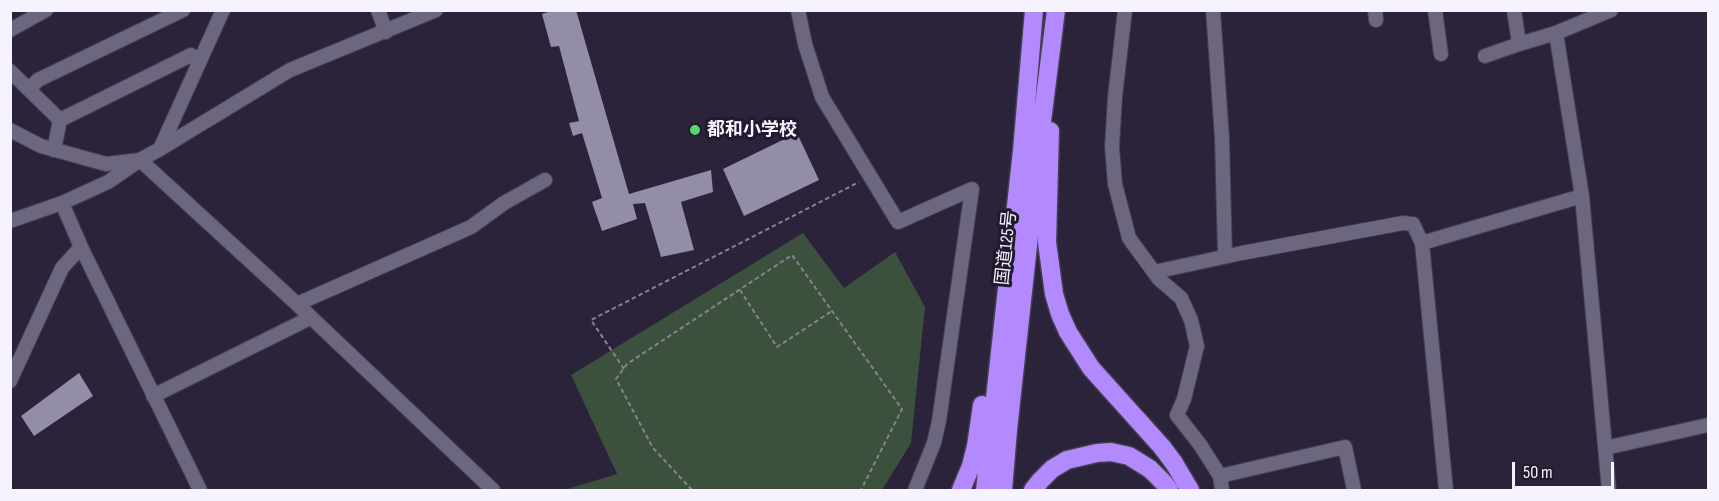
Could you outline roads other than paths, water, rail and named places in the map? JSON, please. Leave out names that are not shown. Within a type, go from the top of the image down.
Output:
[{"type":"highway","name":"国道125号","points":[[985,490],[1034,10]]},
{"type":"highway","name":"国道125号","points":[[1003,490],[1036,164],[1056,10]]},
{"type":"highway","points":[[1050,60],[1047,242],[1049,267],[1057,304],[1068,332],[1091,368],[1162,447],[1190,490]]},
{"type":"highway","points":[[961,490],[976,446],[1012,243]]},
{"type":"highway","points":[[1033,490],[1046,475],[1067,460],[1111,452],[1129,456],[1150,469],[1169,490]]},
{"type":"street","points":[[10,30],[46,10]]},
{"type":"street","points":[[29,89],[38,80],[183,10]]},
{"type":"street","points":[[160,149],[216,18],[223,10]]},
{"type":"street","points":[[378,10],[386,32]]},
{"type":"street","points":[[10,220],[62,203],[108,182],[140,159],[290,70],[436,10]]},
{"type":"street","points":[[798,10],[805,44],[822,97],[898,222],[972,189],[939,421],[934,443],[915,490]]},
{"type":"street","points":[[1125,10],[1112,147],[1115,184],[1129,238],[1159,279],[1180,297],[1191,320],[1197,346],[1184,399],[1177,415],[1220,476],[1222,490]]},
{"type":"street","points":[[1213,10],[1222,138],[1225,256]]},
{"type":"street","points":[[1436,10],[1442,54]]},
{"type":"street","points":[[1514,10],[1519,44]]},
{"type":"street","points":[[1485,56],[1556,33],[1611,10]]},
{"type":"street","points":[[1556,33],[1582,196],[1609,490]]},
{"type":"street","points":[[60,120],[191,55],[199,62]]},
{"type":"street","points":[[10,71],[60,120]]},
{"type":"street","points":[[54,150],[60,120]]},
{"type":"street","points":[[12,135],[41,146],[106,164],[140,159]]},
{"type":"street","points":[[140,159],[297,304],[488,489]]},
{"type":"street","points":[[297,304],[471,227],[504,203],[545,180]]},
{"type":"street","points":[[1422,243],[1582,196]]},
{"type":"street","points":[[62,203],[81,247],[200,490]]},
{"type":"street","points":[[1154,272],[1225,256],[1403,223],[1413,224],[1422,243],[1446,490]]},
{"type":"street","points":[[10,381],[62,267],[81,247]]},
{"type":"street","points":[[153,396],[310,318]]},
{"type":"street","points":[[1605,448],[1708,425]]},
{"type":"street","points":[[1220,476],[1345,447],[1354,490]]},
{"type":"place","name":"都和小学校","points":[[695,130]]}]
